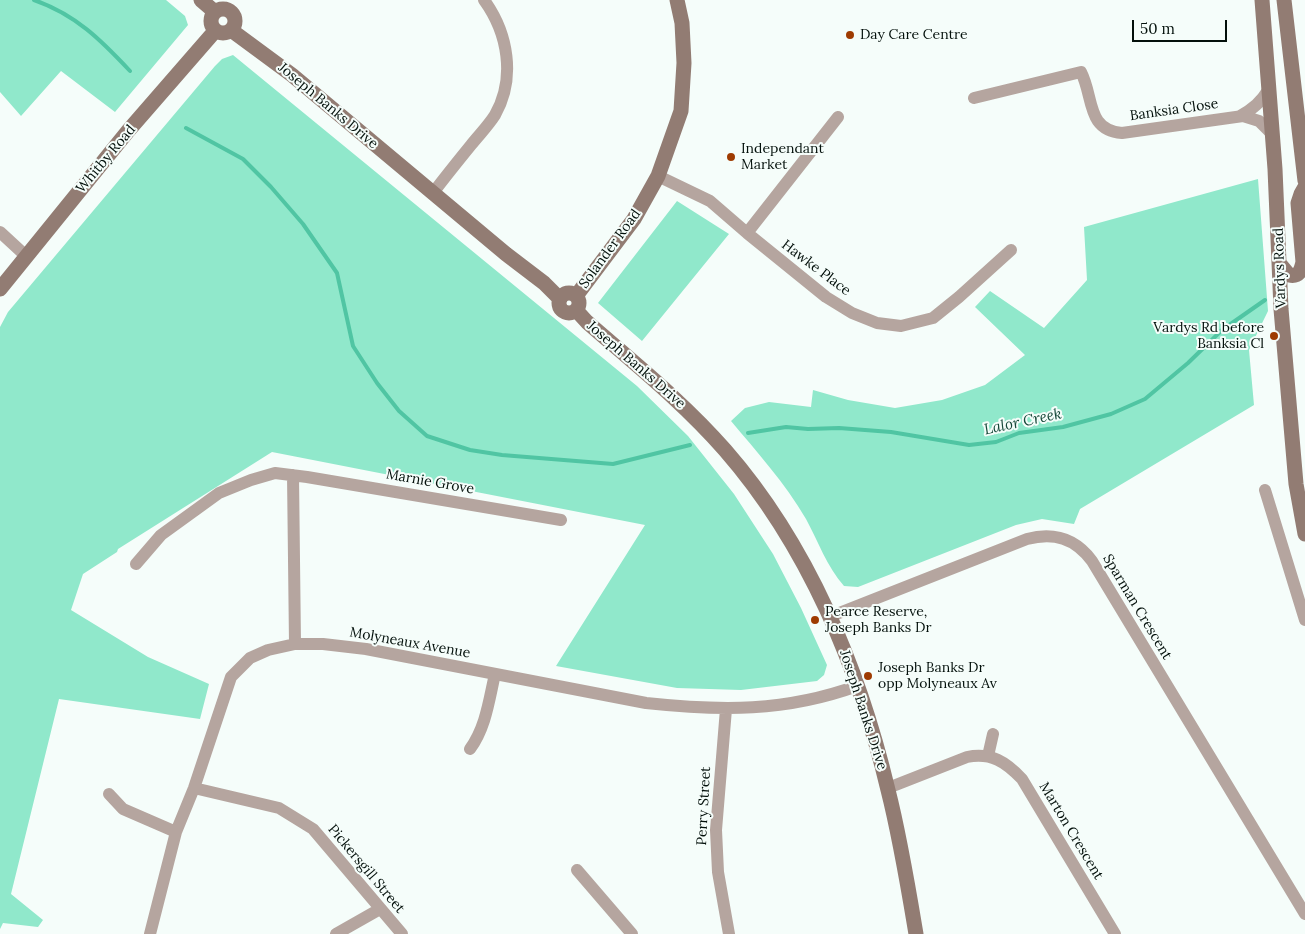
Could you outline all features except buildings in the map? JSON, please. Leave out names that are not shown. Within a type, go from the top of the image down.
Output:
[{"type":"street","points":[[200,0],[215,12]]},
{"type":"street","points":[[433,193],[495,115],[505,91],[507,53],[496,17],[484,0]]},
{"type":"street","name":"Solander Road","points":[[576,303],[634,219],[658,176],[681,111],[684,63],[682,24],[678,0]]},
{"type":"street","name":"Vardys Road","points":[[1262,0],[1273,135],[1279,263],[1296,484],[1305,534]]},
{"type":"street","points":[[1284,0],[1288,39],[1299,77],[1305,181]]},
{"type":"street","points":[[224,9],[232,13],[235,20],[232,30],[226,33],[215,31],[211,23],[215,12],[224,9]]},
{"type":"street","name":"Joseph Banks Drive","points":[[232,30],[292,75],[560,298],[565,294],[573,294],[587,322],[684,406],[726,450],[764,500],[797,551],[830,618],[870,722],[897,829],[916,934]]},
{"type":"street","name":"Whitby Road","points":[[0,289],[128,131],[215,31]]},
{"type":"street","name":"Banksia Close","points":[[974,98],[1081,72],[1085,80],[1094,116],[1101,125],[1112,132],[1122,133],[1240,116],[1258,104],[1269,90]]},
{"type":"street","points":[[1240,116],[1254,118],[1273,135]]},
{"type":"street","points":[[747,234],[838,117]]},
{"type":"street","name":"Hawke Place","points":[[658,176],[710,201],[747,234],[826,297],[852,313],[877,323],[901,326],[933,318],[1011,250]]},
{"type":"street","points":[[1279,263],[1289,275],[1299,274],[1301,270],[1303,262],[1298,203],[1305,187]]},
{"type":"street","points":[[0,232],[26,256]]},
{"type":"street","name":"Marnie Grove","points":[[136,564],[161,535],[219,493],[275,473],[561,520]]},
{"type":"street","points":[[293,475],[296,644]]},
{"type":"street","points":[[1265,490],[1305,620]]},
{"type":"street","name":"Sparman Crescent","points":[[830,618],[1027,539],[1039,536],[1054,537],[1076,544],[1085,551],[1092,561],[1305,914]]},
{"type":"street","name":"Molyneaux Avenue","points":[[150,934],[176,832],[194,788],[230,676],[250,658],[268,650],[296,644],[323,644],[366,649],[646,703],[726,709],[766,707],[812,700],[857,686]]},
{"type":"street","points":[[470,749],[485,718],[495,674]]},
{"type":"street","name":"Perry Street","points":[[726,709],[716,830],[718,872],[729,934]]},
{"type":"street","points":[[888,788],[966,757],[979,754],[988,756],[993,734]]},
{"type":"street","name":"Marton Crescent","points":[[988,756],[1013,769],[1022,780],[1115,934]]},
{"type":"street","name":"Pickersgill Street","points":[[194,788],[279,808],[313,829],[402,934]]},
{"type":"street","points":[[109,794],[123,809],[176,832]]},
{"type":"street","points":[[577,870],[632,934]]},
{"type":"street","points":[[336,934],[380,909]]},
{"type":"green space","points":[[0,0],[166,0],[185,16],[188,25],[115,112],[61,71],[21,116],[0,92]]},
{"type":"green space","points":[[233,55],[637,386],[688,436],[734,494],[773,554],[801,608],[827,665],[824,675],[817,681],[741,690],[677,688],[556,666],[645,525],[272,452],[118,549],[117,552],[83,574],[71,610],[148,657],[209,684],[200,719],[59,699],[11,894],[43,920],[38,927],[3,923],[0,929],[0,327],[8,312],[215,66],[222,59]]},
{"type":"green space","points":[[1258,179],[1268,311],[1249,350],[1254,405],[1080,509],[1074,524],[1042,519],[1016,525],[858,587],[844,586],[833,571],[806,519],[789,493],[731,421],[745,408],[769,402],[811,407],[813,390],[848,400],[895,408],[942,400],[985,385],[1025,355],[975,307],[990,291],[1044,328],[1087,280],[1084,227]]},
{"type":"green space","points":[[677,201],[729,234],[642,341],[598,303]]},
{"type":"waterway","points":[[34,0],[75,20],[109,49],[130,71]]},
{"type":"waterway","points":[[186,128],[243,159],[271,187],[303,224],[337,273],[353,346],[377,383],[399,411],[427,436],[470,450],[502,455],[613,464],[690,445]]},
{"type":"waterway","name":"Lalor Creek","points":[[748,433],[786,427],[808,429],[839,428],[891,432],[969,445],[996,442],[1019,433],[1063,427],[1111,414],[1145,399],[1188,363],[1222,330],[1265,300]]},
{"type":"place","name":"Day Care Centre","points":[[850,35]]},
{"type":"place","name":"Independant Market","points":[[731,157]]},
{"type":"place","name":"Vardys Rd before Banksia Cl","points":[[1274,336]]},
{"type":"place","name":"Pearce Reserve, Joseph Banks Dr","points":[[815,620]]},
{"type":"place","name":"Joseph Banks Dr opp Molyneaux Av","points":[[868,676]]}]
